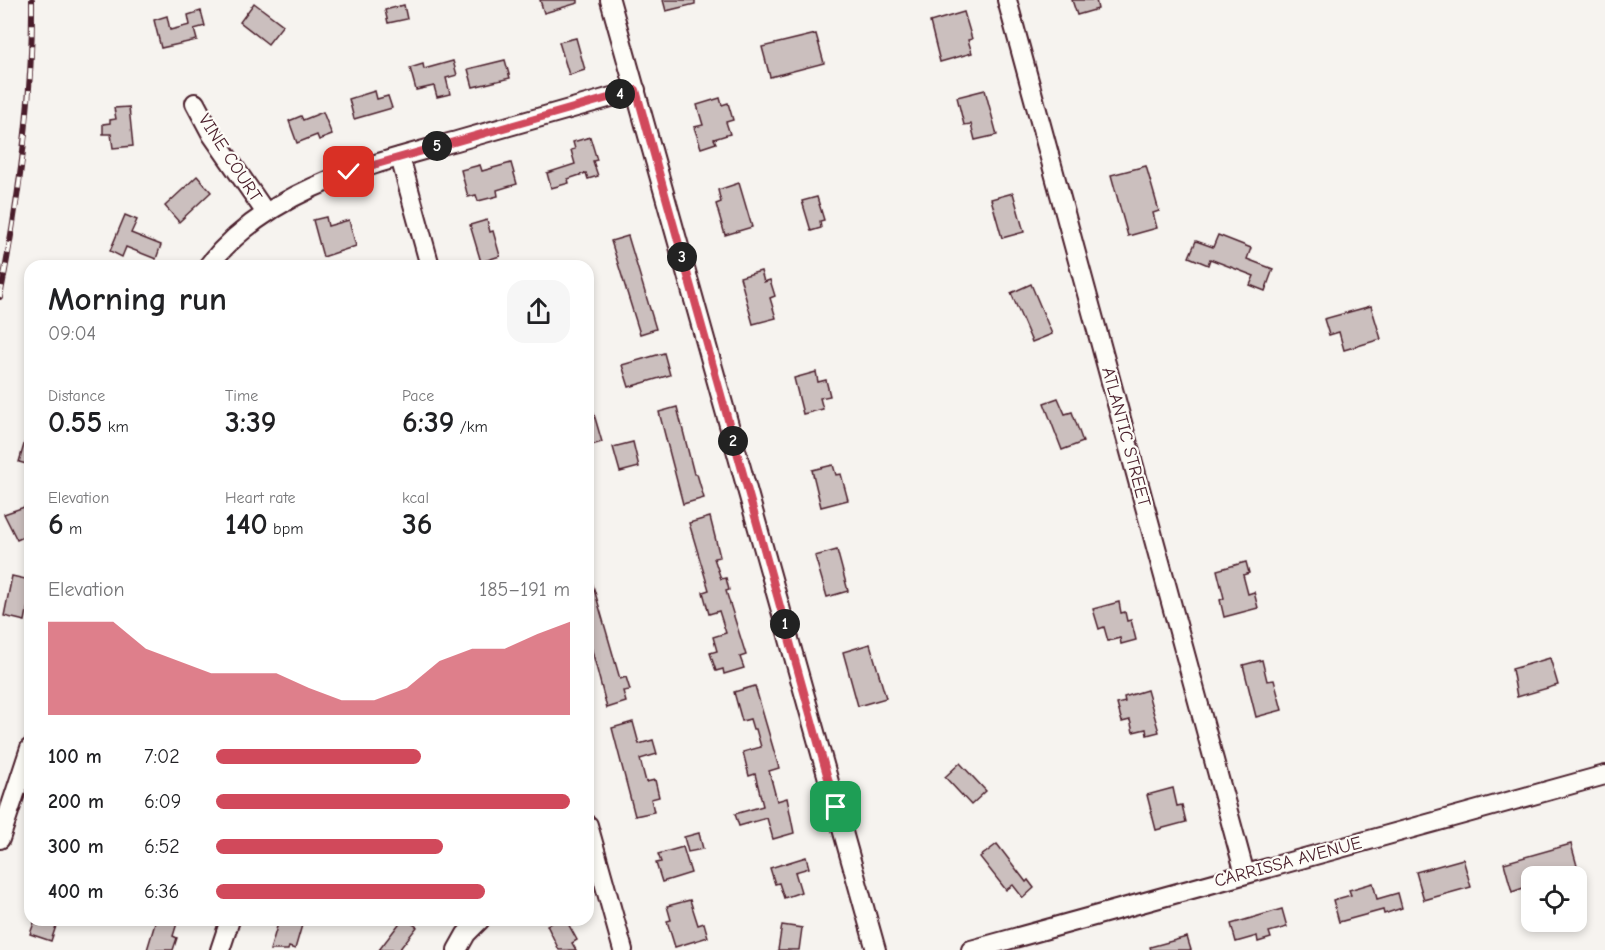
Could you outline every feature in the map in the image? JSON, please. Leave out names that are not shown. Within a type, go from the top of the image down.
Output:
[{"type":"street","points":[[610,0],[876,950]]},
{"type":"street","name":"ATLANTIC STREET","points":[[1007,0],[1245,874]]},
{"type":"street","points":[[212,260],[221,248],[266,213],[321,182],[400,157],[636,90]]},
{"type":"street","name":"VINE COURT","points":[[195,104],[212,135],[266,213]]},
{"type":"street","points":[[400,157],[428,260]]},
{"type":"street","points":[[0,839],[24,766]]},
{"type":"street","name":"CARRISSA AVENUE","points":[[971,950],[1605,775]]},
{"type":"street","points":[[595,875],[623,950]]},
{"type":"street","points":[[220,950],[228,926]]},
{"type":"street","points":[[457,950],[466,934],[474,926]]},
{"type":"building","points":[[540,0],[578,0],[578,3],[544,13]]},
{"type":"building","points":[[663,0],[695,0],[695,4],[666,11]]},
{"type":"building","points":[[1072,0],[1096,0],[1098,9],[1077,15]]},
{"type":"building","points":[[254,3],[283,25],[268,44],[240,22]]},
{"type":"building","points":[[404,5],[407,19],[388,23],[385,10]]},
{"type":"building","points":[[201,11],[205,26],[194,29],[197,40],[161,48],[154,20],[167,16],[170,30],[190,25],[188,15]]},
{"type":"building","points":[[964,12],[972,39],[968,40],[972,53],[940,62],[930,22]]},
{"type":"building","points":[[816,34],[824,63],[770,77],[762,47]]},
{"type":"building","points":[[576,38],[585,70],[569,75],[559,42]]},
{"type":"building","points":[[505,60],[510,78],[473,87],[468,69]]},
{"type":"building","points":[[453,61],[457,75],[446,78],[450,94],[437,97],[434,86],[416,90],[410,68],[423,64],[424,69]]},
{"type":"building","points":[[985,90],[997,135],[975,140],[971,124],[964,125],[957,97]]},
{"type":"building","points":[[375,91],[377,99],[388,96],[392,108],[354,119],[349,99]]},
{"type":"building","points":[[720,98],[722,105],[728,103],[733,120],[726,122],[730,134],[714,139],[716,143],[701,148],[694,127],[703,125],[697,105]]},
{"type":"building","points":[[129,107],[133,146],[113,148],[111,134],[103,134],[103,124],[116,119],[114,108]]},
{"type":"building","points":[[323,112],[332,135],[319,140],[317,135],[297,143],[289,121],[301,116],[303,120]]},
{"type":"building","points":[[590,137],[597,160],[593,161],[598,176],[588,179],[586,173],[568,179],[569,183],[551,188],[547,173],[575,164],[571,150],[575,149],[573,142]]},
{"type":"building","points":[[511,163],[517,184],[497,190],[498,196],[478,201],[476,195],[468,197],[461,170],[480,165],[482,171]]},
{"type":"building","points":[[1146,166],[1159,211],[1153,213],[1157,228],[1128,236],[1111,175]]},
{"type":"building","points":[[197,176],[211,192],[179,222],[165,206]]},
{"type":"building","points":[[739,183],[752,227],[725,235],[716,204],[721,202],[718,190]]},
{"type":"building","points":[[1013,193],[1024,232],[1002,238],[991,199]]},
{"type":"building","points":[[817,197],[824,220],[820,221],[821,228],[811,231],[802,201]]},
{"type":"building","points":[[125,215],[137,220],[131,233],[161,245],[156,259],[126,247],[122,257],[110,251]]},
{"type":"building","points":[[326,217],[328,226],[349,220],[356,246],[323,257],[313,220]]},
{"type":"building","points":[[487,220],[490,232],[493,231],[500,256],[480,260],[470,225]]},
{"type":"building","points":[[1218,235],[1251,248],[1247,259],[1273,269],[1265,291],[1250,285],[1254,276],[1210,259],[1208,265],[1189,257],[1196,241],[1213,247]]},
{"type":"building","points":[[628,236],[656,329],[640,334],[611,241]]},
{"type":"building","points":[[761,271],[764,282],[770,280],[775,296],[770,298],[776,318],[753,324],[740,277]]},
{"type":"building","points":[[1031,284],[1052,334],[1032,342],[1011,293]]},
{"type":"building","points":[[1371,306],[1381,339],[1344,350],[1339,332],[1329,335],[1324,319]]},
{"type":"building","points":[[664,353],[670,375],[629,387],[622,365]]},
{"type":"building","points":[[816,372],[818,382],[826,380],[830,396],[820,398],[823,409],[803,414],[794,378]]},
{"type":"building","points":[[1058,398],[1065,414],[1072,412],[1083,442],[1062,450],[1044,403]]},
{"type":"building","points":[[677,407],[694,474],[697,474],[704,498],[683,504],[659,412]]},
{"type":"building","points":[[594,414],[602,442],[594,444]]},
{"type":"building","points":[[633,442],[639,467],[620,472],[613,447]]},
{"type":"building","points":[[24,444],[24,463],[19,462]]},
{"type":"building","points":[[833,465],[836,475],[841,474],[848,500],[821,507],[812,470]]},
{"type":"building","points":[[24,507],[24,537],[17,540],[4,514]]},
{"type":"building","points":[[710,517],[720,557],[714,558],[721,579],[726,578],[729,590],[726,591],[746,655],[740,657],[744,668],[724,674],[723,669],[716,671],[710,653],[717,651],[713,637],[726,633],[719,611],[709,614],[703,592],[709,590],[689,523]]},
{"type":"building","points":[[837,550],[848,591],[827,597],[815,556]]},
{"type":"building","points":[[1246,562],[1249,573],[1243,575],[1248,594],[1254,592],[1258,608],[1224,617],[1220,600],[1224,598],[1217,570]]},
{"type":"building","points":[[12,576],[24,579],[24,621],[4,616]]},
{"type":"building","points":[[594,589],[620,679],[626,677],[630,690],[623,691],[626,702],[607,708],[594,658]]},
{"type":"building","points":[[1119,602],[1121,613],[1125,612],[1127,621],[1131,620],[1136,640],[1121,644],[1120,638],[1108,641],[1104,627],[1099,629],[1093,609]]},
{"type":"building","points":[[870,644],[886,698],[858,706],[843,652]]},
{"type":"building","points":[[1550,658],[1558,685],[1517,697],[1512,669]]},
{"type":"building","points":[[1262,660],[1267,681],[1274,680],[1282,710],[1256,717],[1243,665]]},
{"type":"building","points":[[755,686],[779,768],[769,771],[777,801],[787,798],[794,833],[773,839],[767,818],[739,826],[735,814],[763,806],[755,774],[749,776],[743,752],[761,747],[756,729],[753,729],[750,719],[742,721],[734,692]]},
{"type":"building","points":[[1147,690],[1159,732],[1147,735],[1146,729],[1133,732],[1130,720],[1122,722],[1117,704],[1125,702],[1124,697]]},
{"type":"building","points":[[633,722],[639,744],[653,740],[657,754],[640,759],[646,782],[655,780],[659,797],[651,799],[654,812],[635,816],[612,728]]},
{"type":"building","points":[[960,763],[986,791],[971,805],[945,777]]},
{"type":"building","points":[[1173,788],[1177,806],[1182,805],[1186,822],[1156,830],[1147,795]]},
{"type":"building","points":[[699,833],[703,849],[688,852],[684,837]]},
{"type":"building","points":[[997,844],[1026,882],[1028,880],[1034,888],[1023,898],[1013,885],[1006,890],[980,857]]},
{"type":"building","points":[[1571,844],[1577,866],[1521,866],[1521,889],[1512,892],[1504,863]]},
{"type":"building","points":[[683,847],[691,873],[662,882],[656,863],[661,862],[658,854]]},
{"type":"building","points":[[806,857],[809,868],[795,872],[801,892],[784,898],[779,883],[775,884],[770,868]]},
{"type":"building","points":[[1463,859],[1471,887],[1424,900],[1416,872]]},
{"type":"building","points":[[1373,883],[1377,899],[1398,893],[1402,908],[1384,914],[1383,910],[1339,922],[1333,900],[1351,895],[1349,890]]},
{"type":"building","points":[[690,900],[698,925],[704,923],[708,937],[675,947],[667,921],[671,920],[667,906]]},
{"type":"building","points":[[1282,909],[1287,927],[1269,932],[1271,938],[1258,942],[1257,936],[1236,942],[1231,924]]},
{"type":"building","points":[[782,925],[802,928],[799,950],[778,950]]},
{"type":"building","points":[[33,926],[56,926],[51,941],[30,934]]},
{"type":"building","points":[[154,926],[176,926],[173,936],[177,938],[173,950],[147,950]]},
{"type":"building","points":[[277,926],[302,926],[295,949],[289,947],[288,950],[270,950]]},
{"type":"building","points":[[397,926],[417,927],[399,950],[379,950]]},
{"type":"building","points":[[547,926],[569,926],[577,940],[572,943],[576,950],[559,950]]},
{"type":"building","points":[[1187,937],[1191,950],[1151,950],[1150,947]]},
{"type":"railway","points":[[0,297],[24,149],[32,37],[32,0]]},
{"type":"route","points":[[349,172],[636,90],[836,807]]}]
